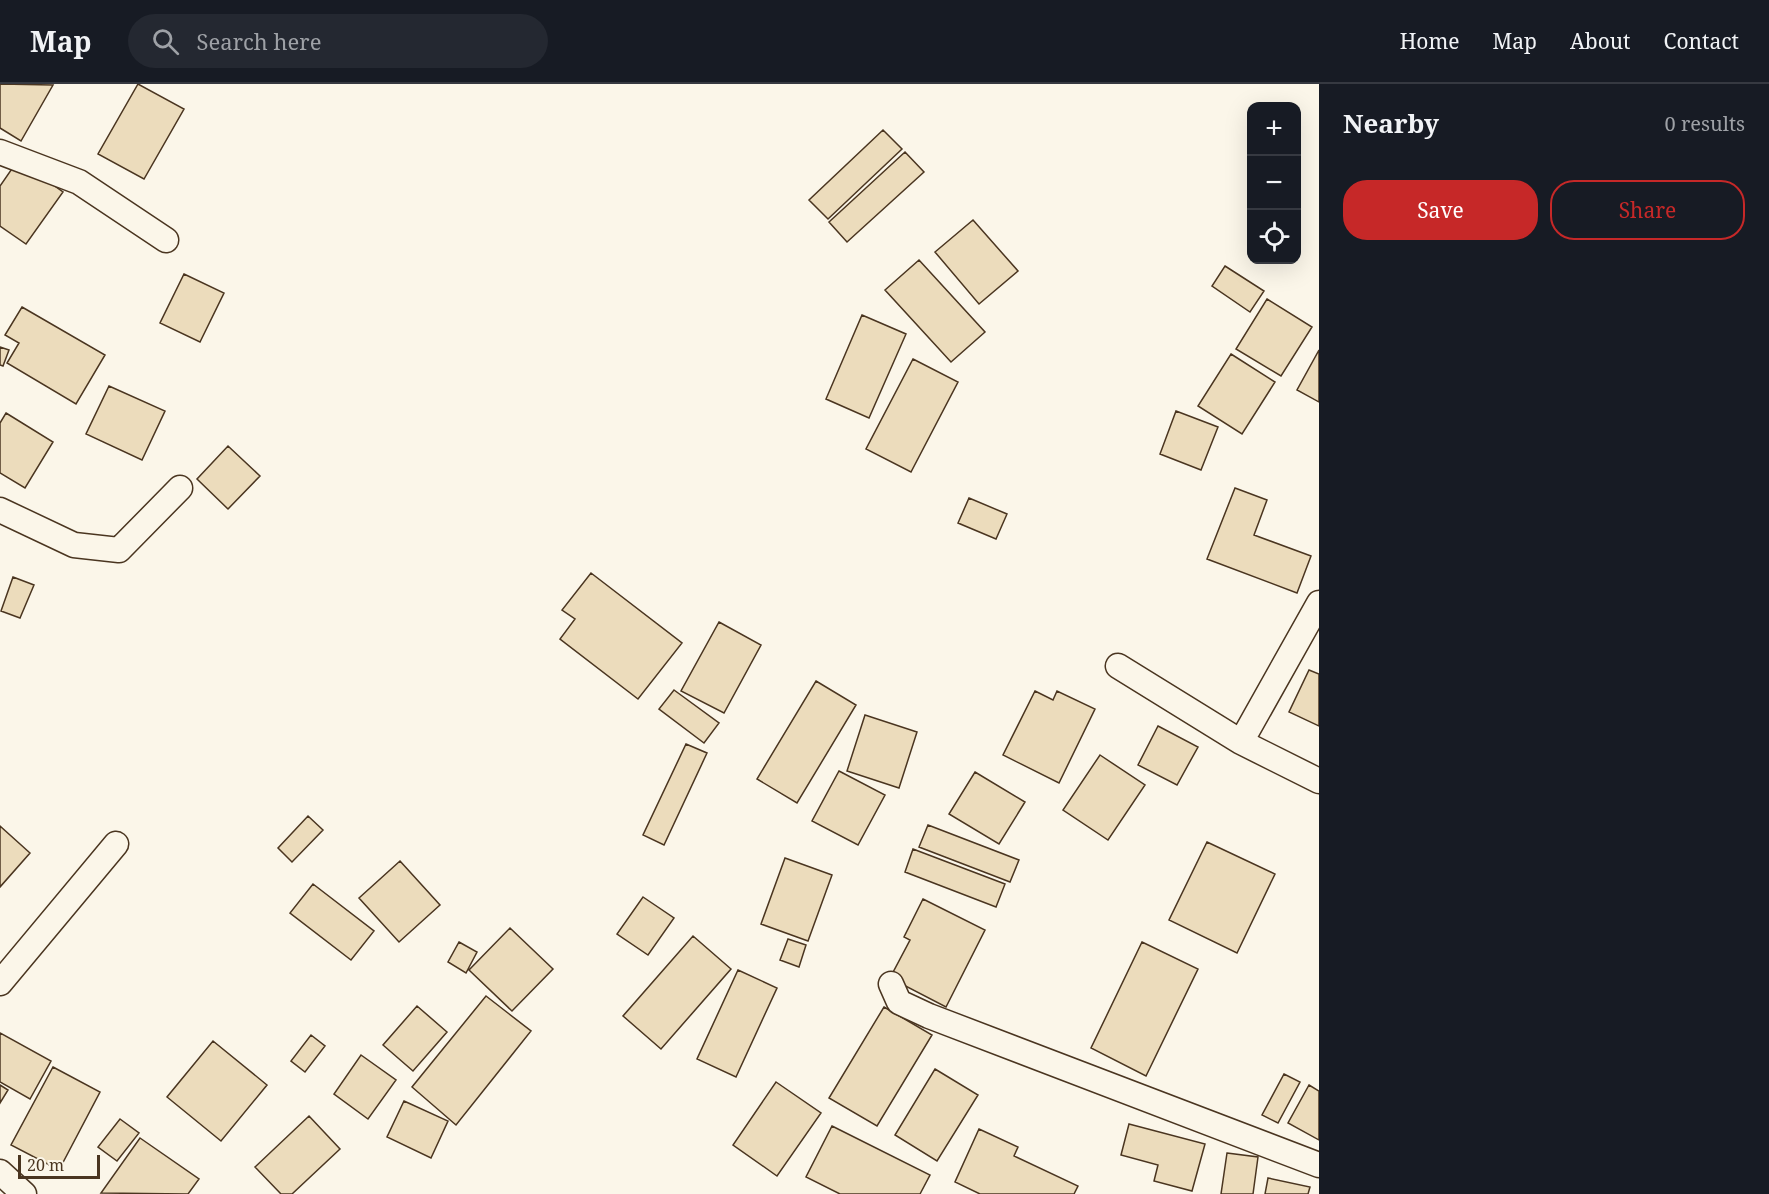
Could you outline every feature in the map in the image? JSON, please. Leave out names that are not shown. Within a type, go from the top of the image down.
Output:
[{"type":"street","points":[[0,152],[80,182],[166,240]]},
{"type":"street","points":[[0,510],[75,545],[119,550],[180,488]]},
{"type":"street","points":[[1241,742],[1319,603]]},
{"type":"street","points":[[1118,666],[1241,742],[1319,781]]},
{"type":"street","points":[[0,983],[116,844]]},
{"type":"street","points":[[891,984],[899,1002],[929,1016],[1319,1165]]},
{"type":"street","points":[[0,1172],[24,1194]]},
{"type":"building","points":[[0,84],[53,85],[21,141],[0,128]]},
{"type":"building","points":[[138,84],[184,109],[144,179],[98,154]]},
{"type":"building","points":[[883,130],[902,149],[828,219],[809,200]]},
{"type":"building","points":[[905,152],[924,172],[847,242],[829,222]]},
{"type":"building","points":[[18,160],[63,192],[26,244],[0,226],[0,186]]},
{"type":"building","points":[[973,220],[1018,271],[979,304],[935,252]]},
{"type":"building","points":[[919,260],[985,332],[951,362],[885,290]]},
{"type":"building","points":[[1225,266],[1264,291],[1250,312],[1212,286]]},
{"type":"building","points":[[184,274],[224,293],[200,342],[160,323]]},
{"type":"building","points":[[1267,299],[1312,327],[1281,376],[1236,349]]},
{"type":"building","points":[[22,307],[105,355],[76,404],[7,363],[19,343],[5,335]]},
{"type":"building","points":[[862,315],[906,334],[869,418],[826,399]]},
{"type":"building","points":[[0,347],[9,350],[3,366],[0,365]]},
{"type":"building","points":[[1319,350],[1319,402],[1297,390]]},
{"type":"building","points":[[1231,354],[1275,382],[1242,434],[1198,406]]},
{"type":"building","points":[[913,359],[958,382],[911,472],[866,449]]},
{"type":"building","points":[[109,386],[165,411],[142,460],[86,434]]},
{"type":"building","points":[[1176,411],[1218,427],[1201,470],[1160,454]]},
{"type":"building","points":[[6,413],[53,442],[25,488],[0,473],[0,423]]},
{"type":"building","points":[[228,446],[260,476],[228,509],[197,479]]},
{"type":"building","points":[[1235,488],[1267,500],[1254,535],[1311,556],[1297,593],[1207,559]]},
{"type":"building","points":[[969,498],[1007,514],[996,539],[958,523]]},
{"type":"building","points":[[591,573],[682,643],[638,699],[560,639],[575,619],[562,610]]},
{"type":"building","points":[[13,577],[34,585],[20,618],[1,611]]},
{"type":"building","points":[[719,622],[761,645],[724,713],[681,691]]},
{"type":"building","points":[[1309,670],[1319,674],[1319,726],[1289,712]]},
{"type":"building","points":[[816,681],[856,705],[797,803],[757,779]]},
{"type":"building","points":[[674,690],[719,723],[704,743],[659,709]]},
{"type":"building","points":[[1035,691],[1053,700],[1057,691],[1095,709],[1059,783],[1003,755]]},
{"type":"building","points":[[865,715],[917,732],[899,788],[847,771]]},
{"type":"building","points":[[1158,726],[1198,747],[1177,785],[1138,765]]},
{"type":"building","points":[[686,744],[707,753],[664,845],[643,835]]},
{"type":"building","points":[[1100,755],[1145,785],[1108,840],[1063,810]]},
{"type":"building","points":[[839,771],[885,795],[858,845],[812,821]]},
{"type":"building","points":[[975,772],[1025,802],[999,844],[949,814]]},
{"type":"building","points":[[308,816],[323,830],[292,862],[278,848]]},
{"type":"building","points":[[928,825],[1019,860],[1010,882],[919,847]]},
{"type":"building","points":[[0,826],[30,853],[0,887]]},
{"type":"building","points":[[1207,842],[1275,874],[1237,953],[1169,920]]},
{"type":"building","points":[[913,849],[1005,884],[996,907],[905,872]]},
{"type":"building","points":[[785,858],[832,875],[808,941],[761,924]]},
{"type":"building","points":[[400,861],[440,905],[399,942],[359,898]]},
{"type":"building","points":[[313,884],[374,931],[351,960],[290,913]]},
{"type":"building","points":[[643,897],[674,918],[648,955],[617,934]]},
{"type":"building","points":[[923,899],[985,930],[946,1007],[890,978],[910,940],[904,937]]},
{"type":"building","points":[[510,928],[553,969],[512,1011],[469,970]]},
{"type":"building","points":[[693,936],[731,969],[661,1049],[623,1016]]},
{"type":"building","points":[[788,939],[806,945],[799,967],[780,960]]},
{"type":"building","points":[[459,942],[477,952],[466,973],[448,962]]},
{"type":"building","points":[[1142,942],[1198,969],[1146,1076],[1091,1048]]},
{"type":"building","points":[[738,970],[777,988],[736,1077],[697,1059]]},
{"type":"building","points":[[486,996],[531,1031],[456,1125],[412,1087]]},
{"type":"building","points":[[417,1006],[447,1032],[413,1071],[383,1045]]},
{"type":"building","points":[[884,1007],[932,1035],[877,1126],[829,1098]]},
{"type":"building","points":[[0,1033],[51,1061],[30,1099],[0,1082]]},
{"type":"building","points":[[311,1035],[325,1046],[305,1072],[291,1061]]},
{"type":"building","points":[[213,1041],[267,1085],[221,1141],[167,1097]]},
{"type":"building","points":[[361,1055],[396,1080],[368,1119],[334,1094]]},
{"type":"building","points":[[53,1067],[100,1092],[59,1170],[11,1145]]},
{"type":"building","points":[[935,1069],[978,1095],[937,1161],[895,1135]]},
{"type":"building","points":[[1284,1074],[1300,1082],[1278,1123],[1262,1115]]},
{"type":"building","points":[[776,1082],[821,1113],[777,1176],[733,1145]]},
{"type":"building","points":[[0,1085],[8,1090],[0,1103]]},
{"type":"building","points":[[1309,1085],[1319,1091],[1319,1140],[1288,1123]]},
{"type":"building","points":[[404,1101],[448,1121],[431,1158],[387,1137]]},
{"type":"building","points":[[309,1116],[340,1149],[292,1194],[281,1194],[255,1167]]},
{"type":"building","points":[[120,1119],[139,1133],[117,1161],[98,1147]]},
{"type":"building","points":[[1129,1124],[1205,1144],[1192,1191],[1154,1181],[1158,1165],[1121,1155]]},
{"type":"building","points":[[832,1126],[930,1175],[920,1194],[840,1194],[806,1177]]},
{"type":"building","points":[[979,1129],[1018,1147],[1014,1156],[1078,1186],[1074,1194],[980,1194],[955,1182]]},
{"type":"building","points":[[140,1138],[199,1179],[188,1194],[101,1193]]},
{"type":"building","points":[[1227,1153],[1258,1157],[1253,1194],[1221,1194]]},
{"type":"building","points":[[1268,1178],[1310,1187],[1308,1194],[1265,1194]]}]
